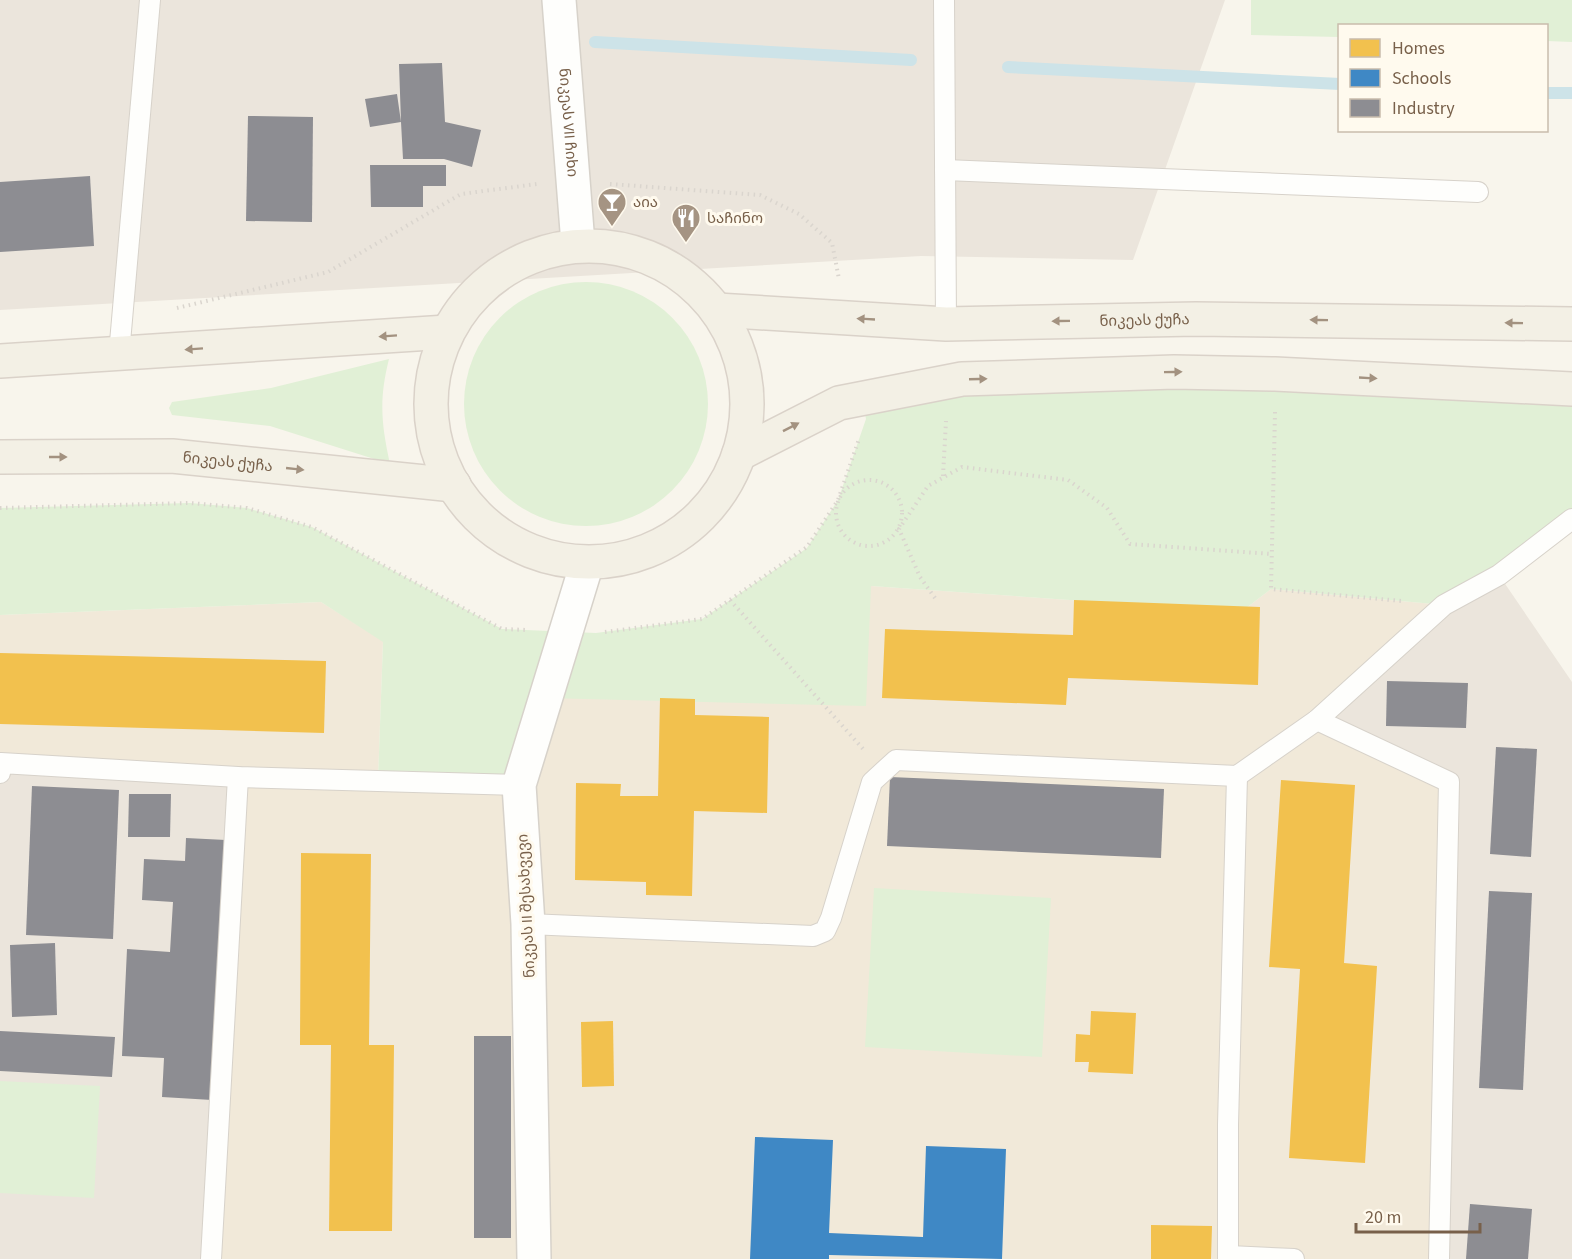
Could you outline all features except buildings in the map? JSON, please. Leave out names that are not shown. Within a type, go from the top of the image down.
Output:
[{"type":"main road","points":[[578,244],[632,251],[682,275],[717,310],[740,355],[747,405],[739,454],[716,498],[681,534],[636,556],[587,563],[537,555],[493,531],[454,485],[434,440],[432,407],[431,385],[447,332],[479,288],[524,258],[578,244]]},
{"type":"main road","name":"ნიკეას ქუჩა","points":[[717,310],[946,324],[1196,319],[1572,324]]},
{"type":"main road","points":[[0,361],[447,332]]},
{"type":"main road","points":[[739,454],[839,403],[962,379],[1174,372],[1275,374],[1572,389]]},
{"type":"main road","name":"ნიკეას ქუჩა","points":[[0,457],[172,456],[454,485]]},
{"type":"street","name":"ნიკეას VII ჩიხი","points":[[559,0],[578,244]]},
{"type":"street","name":"ნიკეას II შესახვევი","points":[[534,1259],[528,924],[519,785],[587,563]]},
{"type":"lane","points":[[119,354],[150,0]]},
{"type":"lane","points":[[946,324],[947,0]]},
{"type":"lane","points":[[945,170],[1478,192]]},
{"type":"lane","points":[[528,924],[813,936],[825,931],[831,918],[872,782],[882,770],[896,760],[1237,776],[1317,720],[1444,605],[1500,575],[1572,519]]},
{"type":"lane","points":[[1317,720],[1449,782],[1439,1259]]},
{"type":"lane","points":[[0,773],[1,763],[238,777],[519,785]]},
{"type":"lane","points":[[1237,776],[1228,1125],[1228,1257],[1294,1259]]},
{"type":"lane","points":[[211,1259],[238,777]]},
{"type":"path","points":[[123,314],[166,311],[328,272],[461,194],[543,183],[648,185],[760,195],[800,214],[832,243],[846,318]]},
{"type":"path","points":[[1275,374],[1271,589],[1444,605]]},
{"type":"path","points":[[943,477],[948,382]]},
{"type":"path","points":[[862,398],[866,418],[838,500],[837,522],[850,540],[861,545],[883,544],[892,538],[928,486],[962,466],[1068,480],[1107,508],[1130,544],[1272,554]]},
{"type":"path","points":[[0,508],[190,503],[247,508],[312,527],[502,629],[596,633],[702,619],[807,548],[838,500],[853,484],[863,480],[883,483],[893,489],[902,508],[899,529],[920,577],[935,598]]},
{"type":"path","points":[[730,600],[882,770]]},
{"type":"shaded area","points":[[0,0],[1225,0],[1133,260],[921,256],[0,310]]},
{"type":"shaded area","points":[[1499,575],[1572,682],[1572,1259],[1439,1259],[1449,782],[1317,720],[1444,605]]},
{"type":"shaded area","points":[[871,586],[1241,612],[1271,589],[1444,605],[1449,782],[1439,1259],[211,1259],[0,773],[0,615],[321,602],[383,641],[378,780],[545,698]]},
{"type":"shaded area","points":[[0,773],[238,777],[211,1259],[0,1259]]},
{"type":"green space","points":[[1251,0],[1572,0],[1572,42],[1548,41],[1548,24],[1338,24],[1338,37],[1251,35]]},
{"type":"green space","points":[[586,282],[633,291],[654,303],[672,318],[687,336],[699,357],[708,404],[699,451],[687,472],[672,490],[654,505],[633,517],[586,526],[539,517],[518,505],[500,490],[485,472],[473,451],[464,404],[473,357],[485,336],[500,318],[518,303],[539,291]]},
{"type":"green space","points":[[389,359],[382,411],[390,464],[270,426],[172,415],[169,408],[172,402],[271,388]]},
{"type":"green space","points":[[948,382],[1572,389],[1572,519],[1444,605],[1271,589],[1241,612],[871,586],[866,706],[545,698],[519,785],[378,780],[383,642],[321,602],[0,615],[0,508],[190,503],[247,508],[312,527],[502,629],[596,633],[702,619],[807,548],[838,500],[866,419],[862,398]]},
{"type":"green space","points":[[874,888],[1051,898],[1042,1057],[865,1047]]},
{"type":"green space","points":[[0,1081],[100,1086],[94,1198],[0,1193]]},
{"type":"waterway","points":[[595,42],[911,60]]},
{"type":"waterway","points":[[1008,67],[1338,84]]},
{"type":"waterway","points":[[1548,93],[1572,93]]},
{"type":"place","name":"აია","points":[[612,228]]},
{"type":"place","name":"საჩინო","points":[[686,244]]}]
